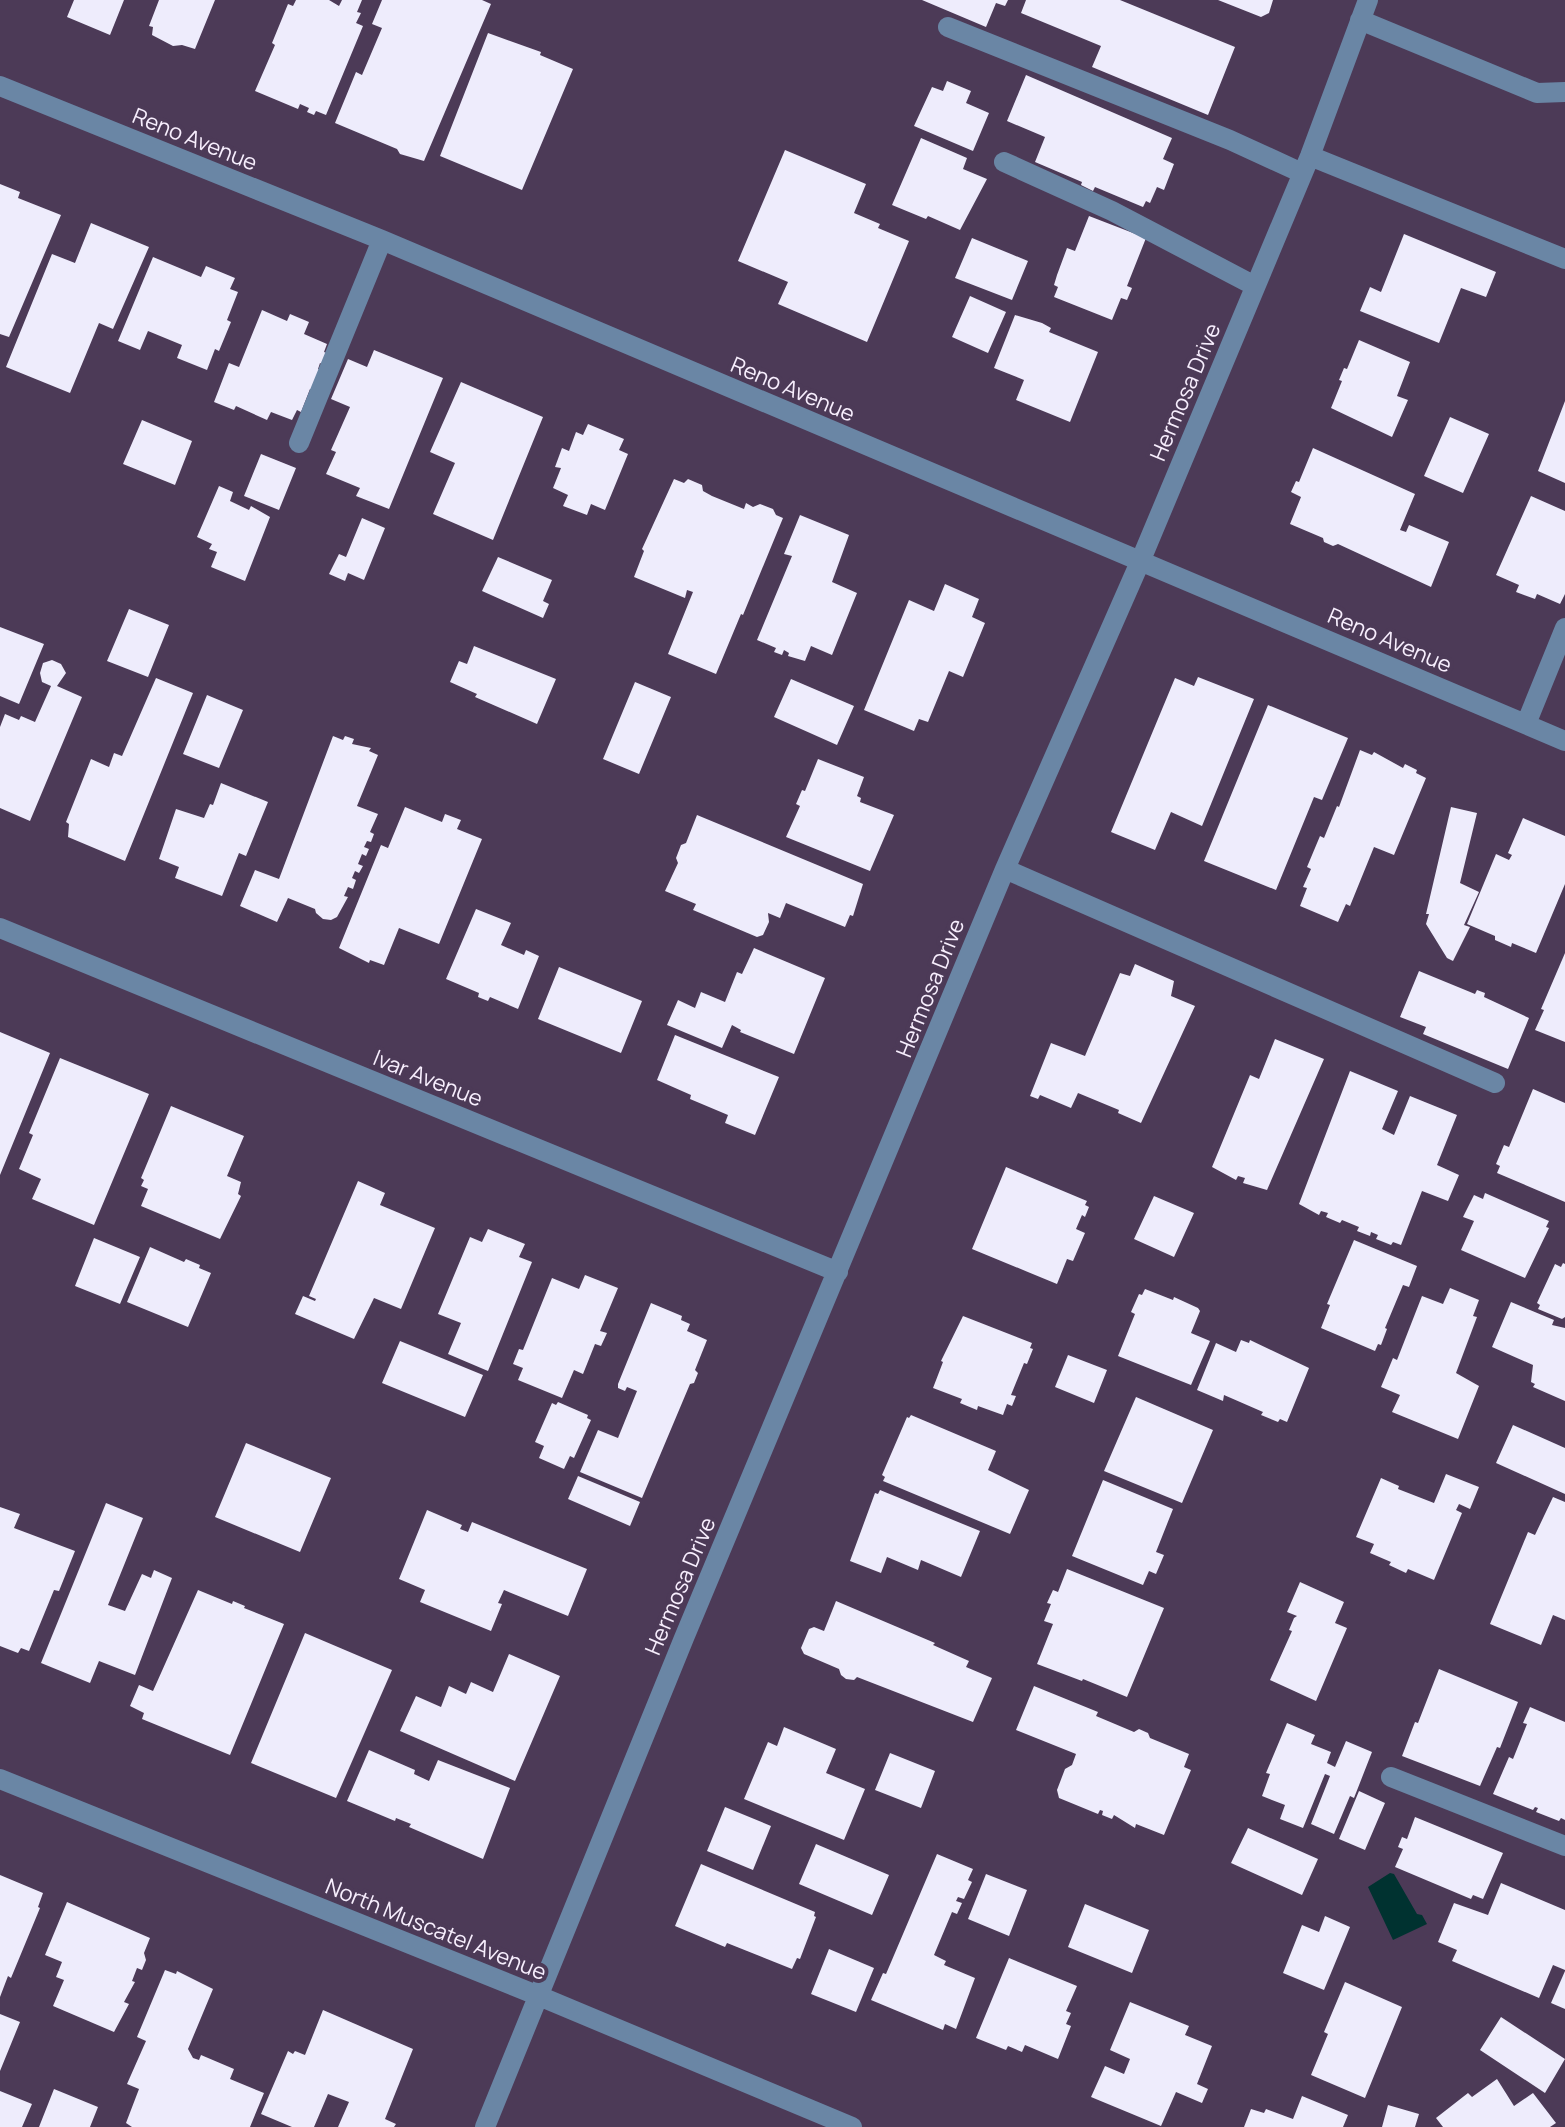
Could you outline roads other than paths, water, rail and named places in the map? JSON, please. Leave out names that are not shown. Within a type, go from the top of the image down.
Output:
[{"type":"street","name":"Hermosa Drive","points":[[485,2127],[684,1638],[1005,869],[1140,562],[1306,164],[1368,0]]},
{"type":"street","points":[[1360,20],[1537,93],[1565,92]]},
{"type":"street","points":[[948,27],[1230,140],[1306,164],[1565,259]]},
{"type":"street","name":"Reno Avenue","points":[[0,86],[382,240],[1565,741]]},
{"type":"street","points":[[1004,162],[1112,211],[1255,286]]},
{"type":"street","points":[[299,443],[382,240]]},
{"type":"street","points":[[1526,724],[1565,628]]},
{"type":"street","points":[[1005,869],[1495,1083]]},
{"type":"street","name":"Ivar Avenue","points":[[0,928],[838,1272]]},
{"type":"street","points":[[1391,1777],[1565,1846]]},
{"type":"street","name":"North Muscatel Avenue","points":[[0,1779],[539,1996],[852,2127]]}]
